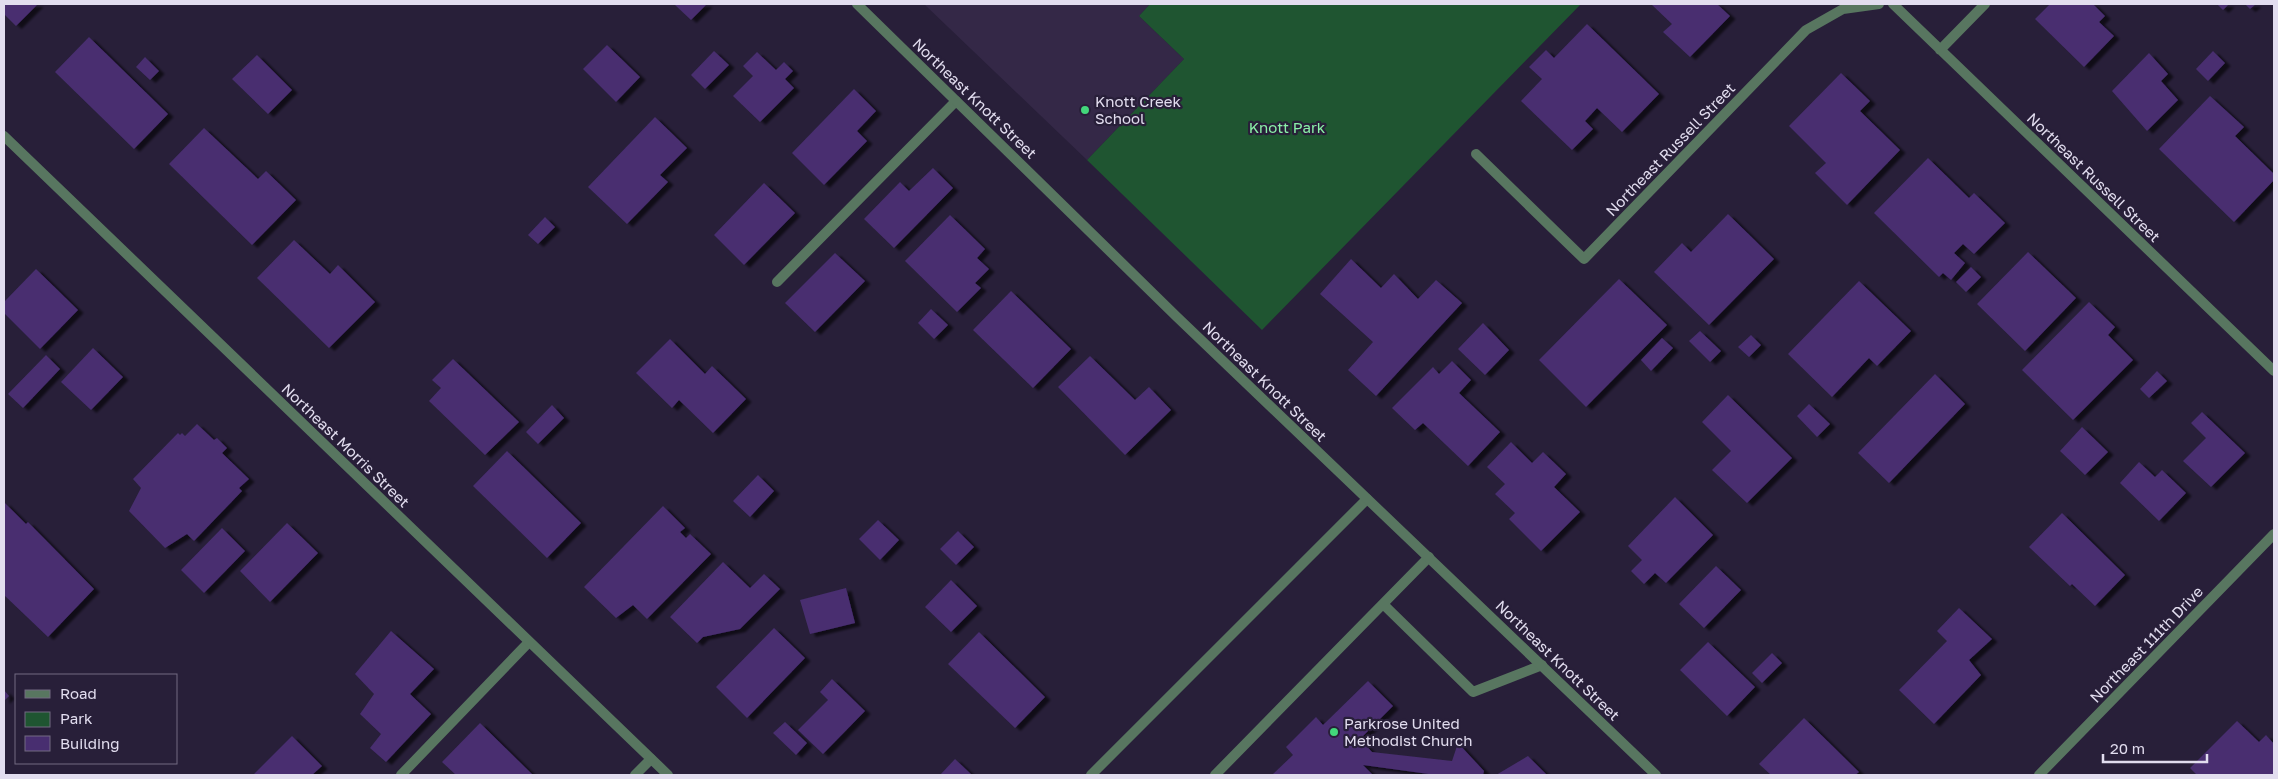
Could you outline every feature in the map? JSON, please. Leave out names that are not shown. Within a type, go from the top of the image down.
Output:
[{"type":"street","name":"Northeast Knott Street","points":[[857,4],[1177,317],[1656,775]]},
{"type":"street","name":"Northeast Russell Street","points":[[1476,154],[1584,259],[1806,30],[1843,9],[1879,4]]},
{"type":"street","name":"Northeast Russell Street","points":[[1893,4],[2274,371]]},
{"type":"street","points":[[1940,50],[1985,4]]},
{"type":"street","points":[[777,282],[956,101]]},
{"type":"street","name":"Northeast Morris Street","points":[[4,136],[668,775]]},
{"type":"street","points":[[1092,775],[1368,499]]},
{"type":"street","name":"Northeast 111th Drive","points":[[2039,775],[2274,534]]},
{"type":"street","points":[[1215,775],[1429,557]]},
{"type":"street","points":[[1382,604],[1473,692],[1542,665]]},
{"type":"street","points":[[401,775],[529,642]]},
{"type":"street","points":[[635,775],[651,759]]},
{"type":"shaded area","name":"Knott Creek School","points":[[924,4],[1150,4],[1139,16],[1184,59],[1087,160]]},
{"type":"green space","name":"Knott Park","points":[[1150,4],[1581,4],[1262,330],[1087,160],[1184,59],[1139,16]]},
{"type":"building","points":[[4,4],[38,4],[16,26],[4,14]]},
{"type":"building","points":[[674,4],[707,4],[691,20]]},
{"type":"building","points":[[1651,4],[1717,4],[1730,16],[1690,57],[1663,32],[1672,24]]},
{"type":"building","points":[[2050,4],[2093,4],[2105,16],[2099,22],[2114,36],[2084,67],[2035,19]]},
{"type":"building","points":[[2217,4],[2229,4],[2223,10]]},
{"type":"building","points":[[2245,4],[2256,4],[2250,9]]},
{"type":"building","points":[[1587,24],[1659,94],[1622,132],[1597,108],[1585,121],[1593,129],[1572,150],[1521,101],[1542,79],[1529,67],[1546,50],[1554,58]]},
{"type":"building","points":[[89,37],[168,114],[134,149],[55,72]]},
{"type":"building","points":[[607,45],[640,77],[616,102],[583,69]]},
{"type":"building","points":[[714,51],[729,65],[705,89],[691,75]]},
{"type":"building","points":[[2213,51],[2225,63],[2208,81],[2196,69]]},
{"type":"building","points":[[757,52],[776,70],[784,62],[793,71],[785,79],[794,88],[760,122],[733,96],[753,76],[743,66]]},
{"type":"building","points":[[2149,53],[2168,74],[2161,81],[2178,100],[2147,131],[2112,91]]},
{"type":"building","points":[[257,55],[292,90],[268,114],[232,79]]},
{"type":"building","points":[[145,57],[159,71],[150,80],[136,67]]},
{"type":"building","points":[[1841,73],[1870,101],[1860,111],[1900,150],[1847,205],[1815,173],[1826,163],[1789,126]]},
{"type":"building","points":[[854,89],[876,111],[857,131],[867,141],[824,185],[792,153]]},
{"type":"building","points":[[2210,96],[2244,127],[2235,136],[2274,174],[2274,180],[2234,222],[2159,149]]},
{"type":"building","points":[[655,117],[687,148],[660,175],[668,182],[627,224],[588,187]]},
{"type":"building","points":[[204,128],[258,179],[266,171],[296,200],[252,245],[169,164]]},
{"type":"building","points":[[1928,158],[1969,198],[1974,193],[2005,223],[1974,254],[1963,244],[1954,253],[1965,263],[1951,280],[1943,273],[1939,277],[1874,213]]},
{"type":"building","points":[[933,168],[953,188],[894,248],[864,219],[900,182],[909,191]]},
{"type":"building","points":[[764,183],[795,213],[744,265],[714,235]]},
{"type":"building","points":[[1728,214],[1774,259],[1709,325],[1654,272],[1682,243],[1691,252]]},
{"type":"building","points":[[950,215],[985,249],[977,258],[989,269],[975,283],[981,288],[957,312],[905,261]]},
{"type":"building","points":[[545,217],[555,227],[538,244],[528,235]]},
{"type":"building","points":[[294,240],[330,274],[338,265],[375,302],[329,348],[257,278]]},
{"type":"building","points":[[2028,252],[2076,298],[2025,351],[1977,304]]},
{"type":"building","points":[[835,253],[865,281],[815,332],[785,303]]},
{"type":"building","points":[[1351,259],[1381,288],[1394,274],[1418,299],[1436,280],[1462,303],[1376,396],[1348,370],[1373,342],[1320,294]]},
{"type":"building","points":[[1971,267],[1981,277],[1966,292],[1956,282]]},
{"type":"building","points":[[36,269],[78,310],[40,349],[4,313],[4,302]]},
{"type":"building","points":[[1619,279],[1667,325],[1586,407],[1539,360]]},
{"type":"building","points":[[1859,281],[1911,331],[1877,366],[1869,358],[1832,397],[1788,354]]},
{"type":"building","points":[[1011,291],[1071,349],[1033,388],[973,330]]},
{"type":"building","points":[[2089,302],[2115,327],[2108,335],[2133,360],[2073,420],[2022,370]]},
{"type":"building","points":[[931,309],[948,325],[934,339],[918,323]]},
{"type":"building","points":[[1483,323],[1509,350],[1485,375],[1458,349]]},
{"type":"building","points":[[1700,331],[1721,351],[1710,362],[1689,341]]},
{"type":"building","points":[[1751,335],[1761,345],[1749,357],[1738,347]]},
{"type":"building","points":[[1662,338],[1673,348],[1651,371],[1641,360]]},
{"type":"building","points":[[670,339],[705,374],[712,366],[746,399],[713,433],[679,400],[672,408],[636,373]]},
{"type":"building","points":[[93,348],[123,377],[91,410],[61,382]]},
{"type":"building","points":[[46,355],[60,369],[23,408],[8,394]]},
{"type":"building","points":[[1090,356],[1135,400],[1149,387],[1171,410],[1125,455],[1058,387]]},
{"type":"building","points":[[453,359],[519,422],[485,455],[429,401],[441,388],[432,380]]},
{"type":"building","points":[[1452,361],[1471,380],[1459,393],[1500,432],[1468,466],[1423,423],[1415,430],[1392,408],[1433,367],[1439,374]]},
{"type":"building","points":[[2157,371],[2167,381],[2149,398],[2140,389]]},
{"type":"building","points":[[1935,374],[1965,404],[1889,483],[1858,453]]},
{"type":"building","points":[[1728,395],[1792,458],[1747,503],[1712,470],[1731,451],[1702,422]]},
{"type":"building","points":[[1809,404],[1830,424],[1817,437],[1797,416]]},
{"type":"building","points":[[552,405],[564,418],[538,444],[526,432]]},
{"type":"building","points":[[2202,412],[2245,453],[2211,487],[2183,461],[2206,438],[2191,423]]},
{"type":"building","points":[[197,424],[214,440],[217,438],[227,448],[222,453],[249,479],[239,488],[242,491],[194,541],[187,534],[165,548],[129,511],[141,488],[133,479],[178,433],[180,435],[182,433],[185,436]]},
{"type":"building","points":[[2082,427],[2108,452],[2085,475],[2060,451]]},
{"type":"building","points":[[1511,442],[1532,463],[1543,452],[1566,474],[1554,487],[1580,512],[1541,551],[1509,519],[1515,513],[1495,494],[1505,484],[1487,467]]},
{"type":"building","points":[[507,451],[581,523],[547,558],[473,486]]},
{"type":"building","points":[[2139,462],[2155,477],[2162,470],[2186,493],[2159,521],[2120,483]]},
{"type":"building","points":[[758,475],[774,491],[750,517],[733,501]]},
{"type":"building","points":[[1675,497],[1713,535],[1666,583],[1655,573],[1644,584],[1631,571],[1642,560],[1628,546]]},
{"type":"building","points":[[4,502],[26,524],[28,522],[94,589],[48,637],[4,595]]},
{"type":"building","points":[[663,506],[685,528],[680,532],[686,538],[690,534],[711,554],[647,619],[633,605],[616,618],[584,587]]},
{"type":"building","points":[[2062,513],[2125,575],[2095,606],[2072,584],[2070,586],[2029,547]]},
{"type":"building","points":[[878,520],[899,540],[880,560],[859,539]]},
{"type":"building","points":[[287,523],[318,553],[270,602],[240,571]]},
{"type":"building","points":[[222,528],[245,551],[204,593],[181,570]]},
{"type":"building","points":[[958,531],[974,547],[956,565],[940,549]]},
{"type":"building","points":[[723,562],[750,588],[764,574],[780,589],[740,629],[703,637],[697,643],[670,617]]},
{"type":"building","points":[[1716,566],[1741,590],[1704,628],[1679,604]]},
{"type":"building","points":[[951,580],[977,606],[951,632],[925,607]]},
{"type":"building","points":[[846,588],[855,623],[810,634],[800,600]]},
{"type":"building","points":[[1959,608],[1992,639],[1969,660],[1981,675],[1934,724],[1899,690],[1947,641],[1937,631]]},
{"type":"building","points":[[774,628],[805,658],[747,718],[716,687]]},
{"type":"building","points":[[391,631],[434,669],[410,694],[431,714],[386,762],[370,748],[381,734],[360,714],[374,694],[355,674]]},
{"type":"building","points":[[979,632],[1045,697],[1015,728],[948,664]]},
{"type":"building","points":[[1708,642],[1755,687],[1727,716],[1680,670]]},
{"type":"building","points":[[1772,653],[1782,663],[1762,683],[1752,673]]},
{"type":"building","points":[[832,679],[865,711],[823,754],[798,730],[828,700],[820,692]]},
{"type":"building","name":"Parkrose United Methodist Church","points":[[1368,681],[1393,706],[1360,739],[1372,752],[1452,761],[1458,743],[1484,771],[1483,775],[1436,775],[1363,765],[1373,775],[1272,775],[1293,755],[1286,747],[1316,717],[1323,725]]},
{"type":"building","points":[[4,690],[9,696],[4,701]]},
{"type":"building","points":[[1804,718],[1859,772],[1855,775],[1771,775],[1759,764]]},
{"type":"building","points":[[2237,721],[2259,742],[2266,735],[2274,744],[2274,775],[2197,775],[2190,768]]},
{"type":"building","points":[[785,722],[807,743],[796,755],[773,733]]},
{"type":"building","points":[[480,723],[533,775],[456,775],[442,762]]},
{"type":"building","points":[[292,736],[322,766],[312,775],[253,775]]},
{"type":"building","name":"Parkrose United Methodist Church","points":[[1528,756],[1547,775],[1496,775]]},
{"type":"building","points":[[955,759],[972,775],[940,775]]},
{"type":"place","name":"Knott Creek School","points":[[1085,110]]},
{"type":"place","name":"Parkrose United Methodist Church","points":[[1334,732]]}]
